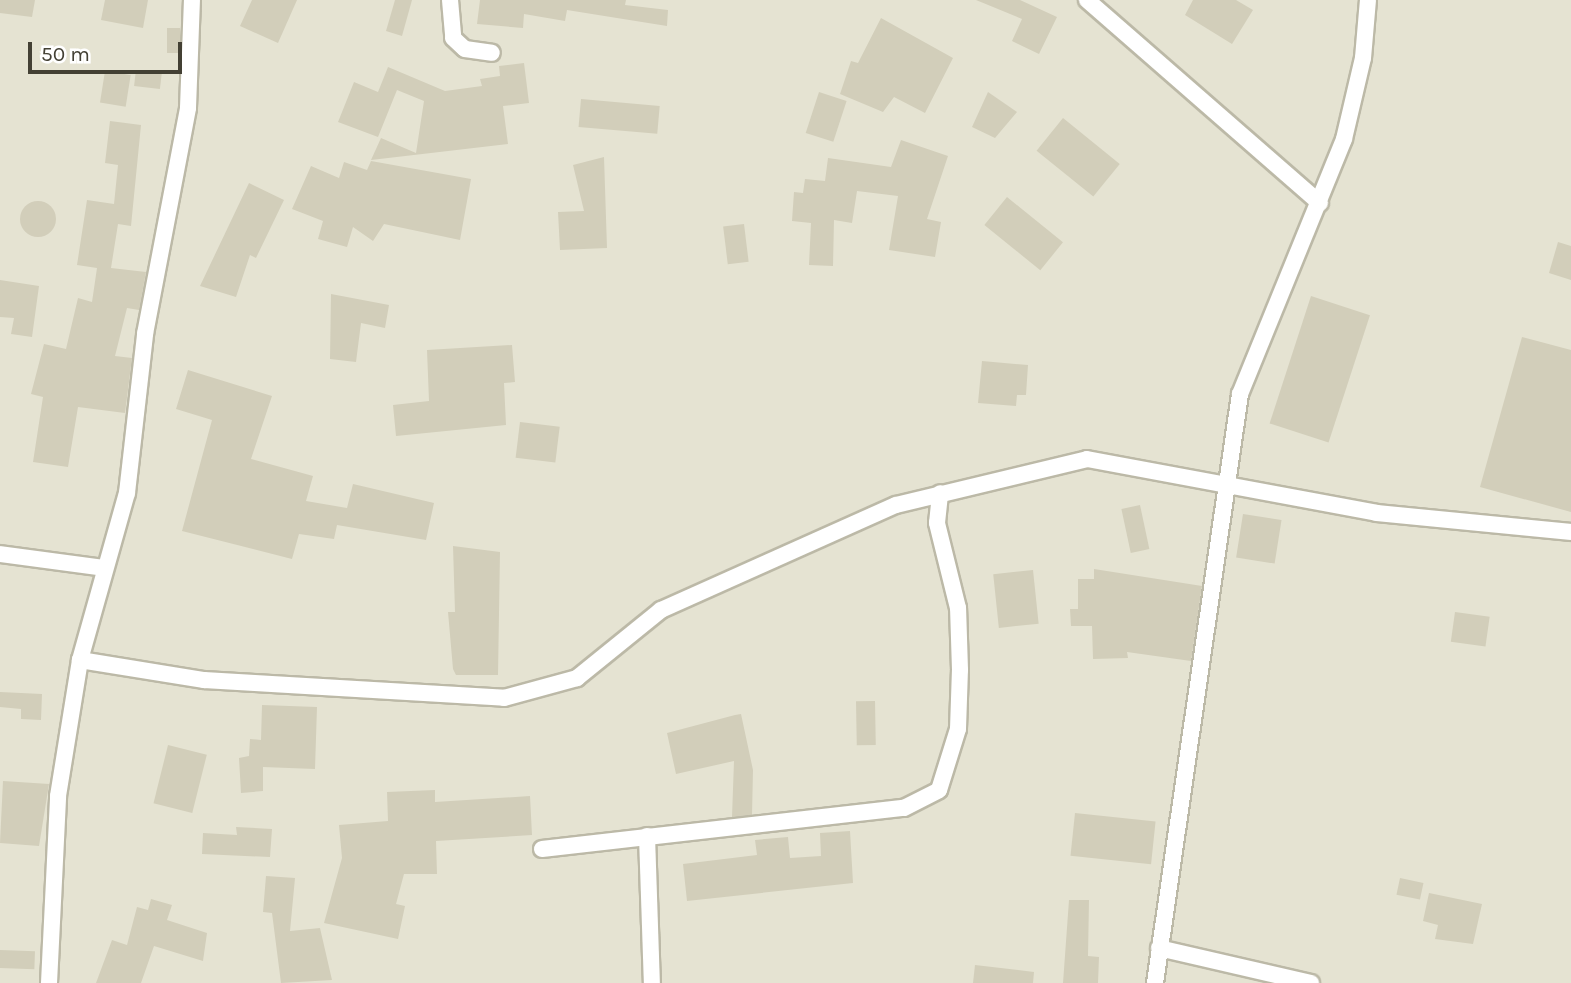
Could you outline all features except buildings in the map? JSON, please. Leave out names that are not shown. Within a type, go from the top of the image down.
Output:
[{"type":"street","points":[[49,983],[58,796],[80,660],[127,493],[145,334],[177,180],[192,0]]},
{"type":"street","points":[[450,0],[453,38],[465,49],[492,52]]},
{"type":"street","points":[[1087,0],[1320,203]]},
{"type":"street","points":[[1155,983],[1240,394],[1320,203],[1356,85],[1368,0]]},
{"type":"street","points":[[80,660],[204,680],[505,698],[577,678],[631,631],[709,584],[778,560],[896,505],[1087,459],[1228,489],[1377,513],[1571,532]]},
{"type":"street","points":[[542,849],[904,808],[939,790],[958,729],[960,670],[958,608],[937,523],[940,493]]},
{"type":"street","points":[[0,554],[105,568]]},
{"type":"street","points":[[647,836],[652,983]]},
{"type":"street","points":[[1159,948],[1311,983]]},
{"type":"shaded area","points":[[0,0],[1571,0],[1571,983],[0,983]]}]
